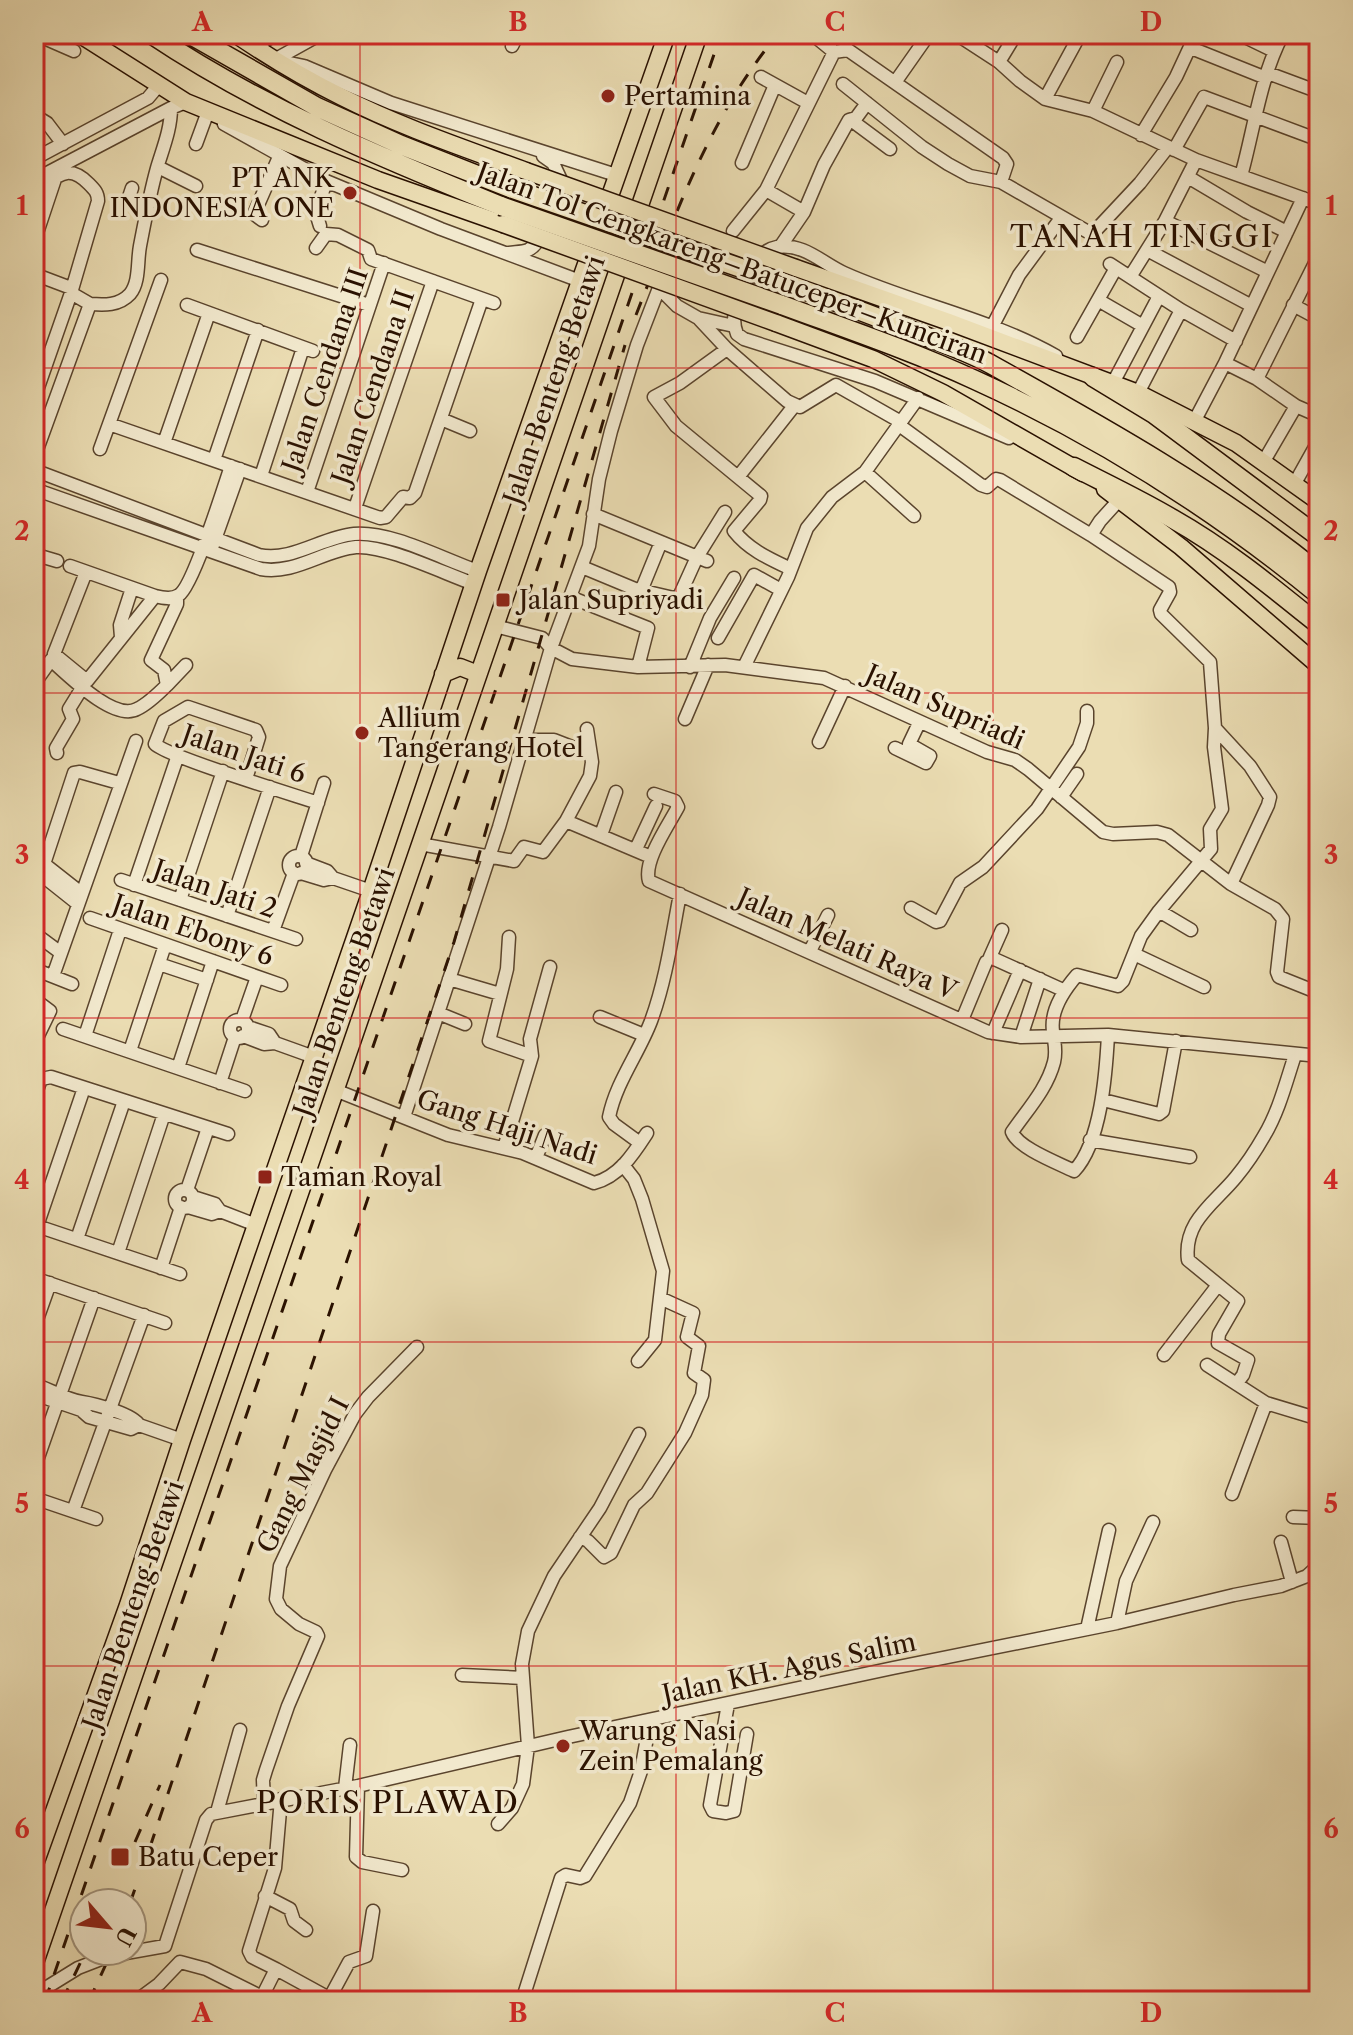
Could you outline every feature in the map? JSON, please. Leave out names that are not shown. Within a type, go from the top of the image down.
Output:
[{"type":"highway","name":"Jalan Tol Cengkareng–Batuceper–Kunciran","points":[[151,34],[239,90],[502,215],[782,305],[950,369],[1059,422],[1176,490],[1319,595]]},
{"type":"highway","name":"Jalan Tol Cengkareng–Batuceper–Kunciran","points":[[189,34],[317,107],[401,145],[513,189],[793,276],[995,366],[1185,476],[1272,535],[1319,573]]},
{"type":"highway","points":[[1093,377],[1154,414],[1319,537]]},
{"type":"highway","points":[[1074,467],[1210,542],[1319,625]]},
{"type":"main road","points":[[79,34],[162,87],[180,103],[378,180],[502,215],[851,351],[995,420],[1074,467],[1181,547],[1319,666]]},
{"type":"main road","points":[[235,34],[333,93],[406,126],[793,276],[949,322],[1138,393],[1195,420],[1264,461],[1319,502]]},
{"type":"main road","name":"Jalan Benteng Betawi","points":[[34,1867],[128,1605],[453,644],[667,34]]},
{"type":"main road","name":"Jalan Benteng Betawi","points":[[34,1966],[699,34]]},
{"type":"main road","points":[[453,644],[465,659],[481,666]]},
{"type":"main road","points":[[443,674],[460,667],[481,666]]},
{"type":"main road","points":[[408,780],[423,794],[438,791]]},
{"type":"main road","points":[[399,807],[412,805],[428,819]]},
{"type":"street","points":[[35,34],[74,51]]},
{"type":"street","points":[[255,47],[278,34]]},
{"type":"street","points":[[276,59],[321,34]]},
{"type":"street","points":[[812,34],[834,52],[848,50],[896,81],[1006,161],[1001,182]]},
{"type":"street","points":[[896,81],[929,34]]},
{"type":"street","points":[[999,62],[1016,34]]},
{"type":"street","points":[[1141,135],[1196,34]]},
{"type":"street","points":[[1239,34],[1274,51]]},
{"type":"street","points":[[1241,176],[1274,51],[1283,34]]},
{"type":"street","points":[[1305,34],[1319,40]]},
{"type":"street","points":[[962,36],[1045,99],[1093,111],[1196,160],[1319,204]]},
{"type":"street","points":[[1045,99],[1076,42]]},
{"type":"street","points":[[1191,48],[1319,92]]},
{"type":"street","points":[[733,231],[766,190],[834,52]]},
{"type":"street","points":[[276,59],[304,66],[391,103],[616,175]]},
{"type":"street","points":[[1093,111],[1117,62]]},
{"type":"street","points":[[761,77],[808,103]]},
{"type":"street","points":[[843,84],[948,164],[970,176],[1001,182],[1088,232],[1096,230],[1171,148],[1204,97],[1319,140]]},
{"type":"street","points":[[742,163],[775,85]]},
{"type":"street","points":[[34,159],[148,98],[162,87]]},
{"type":"street","points":[[34,274],[71,291],[90,304],[108,305],[123,300],[132,292],[158,167],[180,103]]},
{"type":"street","points":[[34,180],[180,103],[207,114],[326,181],[441,229],[580,281]]},
{"type":"street","points":[[780,247],[804,212],[824,165],[845,127],[867,103]]},
{"type":"street","points":[[196,144],[207,114]]},
{"type":"street","points":[[34,115],[47,123],[63,144]]},
{"type":"street","points":[[851,120],[890,149]]},
{"type":"street","points":[[507,253],[527,251],[537,244],[561,180],[553,163],[538,152]]},
{"type":"street","points":[[262,220],[254,214],[279,157]]},
{"type":"street","points":[[1130,277],[1165,221],[1196,160]]},
{"type":"street","points":[[158,167],[196,186]]},
{"type":"street","points":[[34,191],[67,172],[78,174],[98,195],[71,291],[34,399]]},
{"type":"street","points":[[1188,177],[1287,232]]},
{"type":"street","points":[[34,242],[55,179]]},
{"type":"street","points":[[320,226],[316,213],[326,181]]},
{"type":"street","points":[[132,188],[128,200],[148,209]]},
{"type":"street","points":[[766,190],[804,212]]},
{"type":"street","points":[[1195,420],[1303,198]]},
{"type":"street","points":[[992,327],[1019,275],[1061,218]]},
{"type":"street","points":[[1165,221],[1268,272]]},
{"type":"street","points":[[109,424],[380,518],[386,517],[403,497],[413,497],[488,301],[371,259],[368,250],[331,233],[326,234],[316,248]]},
{"type":"street","points":[[404,1117],[551,648],[589,546],[599,479],[611,431],[637,345],[673,246]]},
{"type":"street","points":[[1074,467],[875,381],[755,344],[737,334],[734,326],[736,307],[752,266],[767,250],[792,246],[843,273],[992,327],[1045,350],[1093,377]]},
{"type":"street","points":[[197,250],[369,305]]},
{"type":"street","points":[[1147,250],[1252,306]]},
{"type":"street","points":[[1257,379],[1319,255]]},
{"type":"street","name":"Jalan Cendana III","points":[[307,492],[384,263]]},
{"type":"street","points":[[1077,337],[1113,266],[1236,341]]},
{"type":"street","points":[[100,449],[151,296],[161,280]]},
{"type":"street","name":"Jalan Cendana II","points":[[355,508],[433,281]]},
{"type":"street","points":[[659,288],[677,306],[698,318],[727,349],[794,406],[800,407],[833,386],[839,386],[900,423],[983,487],[996,479],[1000,480],[1169,587],[1161,614],[1207,656],[1212,666],[1214,747],[1222,809],[1210,829],[1211,849],[1141,936],[1118,986],[1077,975],[1063,990],[1054,1018],[1056,1044],[1047,1083],[1012,1132],[1023,1145],[1074,1171],[1090,1140],[1103,1100],[1108,1035]]},
{"type":"street","points":[[1113,383],[1159,296]]},
{"type":"street","points":[[1098,300],[1143,326]]},
{"type":"street","points":[[34,458],[90,304]]},
{"type":"street","points":[[187,305],[308,349],[261,476]]},
{"type":"street","points":[[1293,305],[1319,319]]},
{"type":"street","points":[[1138,393],[1181,310]]},
{"type":"street","points":[[164,443],[209,313]]},
{"type":"street","points":[[698,318],[734,326]]},
{"type":"street","points":[[214,460],[258,330]]},
{"type":"street","points":[[727,349],[680,383],[654,395],[654,398],[676,426],[761,497],[734,531],[741,541],[759,554],[791,569]]},
{"type":"street","points":[[1225,363],[1257,379],[1296,406],[1319,416]]},
{"type":"street","points":[[744,667],[807,528],[832,497],[865,472],[918,398]]},
{"type":"street","points":[[738,477],[794,406]]},
{"type":"street","points":[[1264,461],[1296,406]]},
{"type":"street","points":[[441,419],[470,431]]},
{"type":"street","points":[[1295,483],[1317,447]]},
{"type":"street","points":[[70,566],[165,599],[177,597],[183,592],[206,550],[236,467]]},
{"type":"street","points":[[34,470],[211,537],[256,562]]},
{"type":"street","points":[[865,472],[914,516]]},
{"type":"street","points":[[34,489],[206,550],[281,570],[360,547],[441,565],[476,578]]},
{"type":"street","points":[[1091,535],[1119,500]]},
{"type":"street","points":[[582,567],[641,591],[680,598],[725,512]]},
{"type":"street","points":[[593,514],[702,559]]},
{"type":"street","points":[[641,591],[661,542]]},
{"type":"street","points":[[34,576],[37,558],[57,561]]},
{"type":"street","points":[[86,572],[54,654],[87,681],[155,596]]},
{"type":"street","points":[[718,638],[754,575],[781,590]]},
{"type":"street","points":[[690,667],[710,618],[734,578]]},
{"type":"street","points":[[121,637],[120,625],[132,588]]},
{"type":"street","points":[[167,685],[164,670],[151,660],[177,604],[177,597]]},
{"type":"street","points":[[570,597],[648,628],[638,667]]},
{"type":"street","name":"Jalan Supriadi","points":[[495,626],[542,638],[551,648],[572,659],[638,667],[744,667],[824,678],[919,723],[987,752],[1015,760],[1103,832],[1163,833],[1231,884],[1275,909],[1283,919],[1279,977],[1319,993]]},
{"type":"street","points":[[34,684],[51,660],[104,703],[131,711],[137,710],[167,685],[186,665]]},
{"type":"street","points":[[685,719],[708,665]]},
{"type":"street","points":[[819,742],[845,686]]},
{"type":"street","points":[[57,753],[56,748],[73,719],[69,709],[82,688]]},
{"type":"street","name":"Jalan Jati 6","points":[[246,779],[259,737],[256,730],[188,707],[164,721],[156,746],[223,771],[246,779],[318,803]]},
{"type":"street","points":[[1056,793],[1079,747],[1087,723],[1087,711]]},
{"type":"street","points":[[895,748],[926,763],[930,756],[909,744],[919,723]]},
{"type":"street","points":[[1215,728],[1253,770],[1270,797],[1231,884]]},
{"type":"street","points":[[420,844],[514,861],[522,848],[527,846],[543,852],[566,821],[590,776],[587,729]]},
{"type":"street","points":[[524,740],[554,740],[590,754]]},
{"type":"street","points":[[53,976],[136,741]]},
{"type":"street","name":"Jalan Jati 2","points":[[178,755],[128,882],[296,939]]},
{"type":"street","points":[[180,900],[223,771]]},
{"type":"street","points":[[80,899],[37,863],[74,773],[119,783]]},
{"type":"street","points":[[911,908],[936,922],[940,921],[960,883],[983,867],[1077,774]]},
{"type":"street","points":[[273,931],[301,866],[324,783]]},
{"type":"street","points":[[227,916],[270,787]]},
{"type":"street","points":[[601,835],[616,792]]},
{"type":"street","points":[[566,821],[651,857],[678,807],[675,801],[655,800],[636,849]]},
{"type":"street","name":"Jalan Melati Raya V","points":[[651,857],[648,879],[993,1033],[1021,1037],[1108,1035],[1319,1056]]},
{"type":"street","points":[[301,866],[324,880],[333,878],[371,891]]},
{"type":"street","points":[[600,1017],[644,1035],[660,994],[680,894]]},
{"type":"street","points":[[1159,911],[1191,930]]},
{"type":"street","points":[[810,951],[828,915]]},
{"type":"street","name":"Jalan Ebony 6","points":[[90,918],[281,985]]},
{"type":"street","points":[[85,1036],[120,930]]},
{"type":"street","points":[[1002,930],[989,956],[1063,990]]},
{"type":"street","points":[[34,933],[61,953]]},
{"type":"street","points":[[509,937],[507,969],[489,1041],[532,1056]]},
{"type":"street","points":[[130,1051],[165,945]]},
{"type":"street","points":[[1134,954],[1204,987]]},
{"type":"street","points":[[178,1068],[213,961]]},
{"type":"street","points":[[962,1020],[986,962]]},
{"type":"street","points":[[159,964],[207,980]]},
{"type":"street","points":[[504,1148],[532,1056],[530,1039],[550,967]]},
{"type":"street","points":[[34,969],[72,984]]},
{"type":"street","points":[[993,1033],[1020,970]]},
{"type":"street","points":[[220,1083],[242,1030],[257,977]]},
{"type":"street","points":[[449,979],[500,994]]},
{"type":"street","points":[[1021,1037],[1040,979]]},
{"type":"street","points":[[34,999],[50,1011],[34,1044]]},
{"type":"street","points":[[438,1013],[465,1024]]},
{"type":"street","points":[[63,1029],[245,1091]]},
{"type":"street","points":[[242,1030],[264,1044],[275,1043],[314,1057]]},
{"type":"street","name":"Gang Haji Nadi","points":[[335,1090],[471,1142],[536,1158],[594,1183],[604,1180],[623,1165],[644,1138],[614,1124],[609,1117],[623,1078],[644,1035]]},
{"type":"street","points":[[1103,1100],[1159,1114],[1163,1111],[1176,1041]]},
{"type":"street","points":[[1237,1383],[1248,1360],[1218,1343],[1219,1334],[1238,1301],[1188,1260],[1186,1248],[1190,1231],[1206,1206],[1235,1178],[1265,1135],[1278,1109],[1295,1055]]},
{"type":"street","points":[[34,1099],[44,1077],[228,1134]]},
{"type":"street","points":[[84,1088],[35,1225],[180,1274]]},
{"type":"street","points":[[77,1239],[124,1101]]},
{"type":"street","points":[[118,1253],[164,1114]]},
{"type":"street","points":[[161,1268],[187,1200],[208,1128]]},
{"type":"street","points":[[536,1158],[545,1135]]},
{"type":"street","points":[[1090,1140],[1190,1157]]},
{"type":"street","points":[[623,1165],[634,1179],[663,1271],[655,1340],[638,1361]]},
{"type":"street","points":[[187,1200],[212,1214],[220,1211],[256,1225]]},
{"type":"street","points":[[34,1278],[165,1323]]},
{"type":"street","points":[[34,1328],[50,1283]]},
{"type":"street","points":[[1164,1355],[1218,1285]]},
{"type":"street","points":[[34,1469],[94,1298]]},
{"type":"street","points":[[580,1537],[604,1557],[611,1553],[634,1505],[647,1493],[685,1433],[704,1390],[704,1380],[694,1373],[699,1346],[687,1337],[693,1313],[660,1298]]},
{"type":"street","points":[[73,1511],[144,1315]]},
{"type":"street","name":"Gang Masjid I","points":[[264,1803],[266,1770],[288,1706],[318,1636],[285,1615],[281,1609],[276,1599],[280,1566],[355,1414],[417,1347]]},
{"type":"street","points":[[1207,1365],[1266,1403],[1319,1419]]},
{"type":"street","points":[[34,1384],[89,1417],[107,1415],[136,1419],[139,1425],[182,1440]]},
{"type":"street","points":[[34,1394],[59,1398]]},
{"type":"street","points":[[1232,1494],[1266,1403]]},
{"type":"street","points":[[498,1824],[521,1791],[528,1746],[523,1645],[554,1576],[615,1483],[639,1434]]},
{"type":"street","points":[[34,1498],[96,1519]]},
{"type":"street","points":[[1293,1517],[1319,1518]]},
{"type":"street","points":[[1117,1623],[1126,1581],[1153,1522]]},
{"type":"street","points":[[1087,1629],[1109,1530]]},
{"type":"street","points":[[1281,1542],[1292,1582]]},
{"type":"street","name":"Jalan KH. Agus Salim","points":[[217,1812],[352,1787],[528,1746],[1117,1623],[1292,1582],[1307,1576],[1319,1565]]},
{"type":"street","points":[[462,1675],[523,1678]]},
{"type":"street","points":[[728,1704],[710,1805],[713,1811],[734,1811],[747,1734]]},
{"type":"street","points":[[522,2001],[561,1878],[566,1875],[585,1876],[630,1803],[641,1771],[650,1721]]},
{"type":"street","points":[[34,1988],[50,1987],[78,1968],[109,1956],[165,1946],[206,1820],[217,1812],[240,1730]]},
{"type":"street","points":[[350,1745],[356,1857],[362,1862],[402,1870]]},
{"type":"street","points":[[281,1799],[275,1868],[249,1955],[328,1999],[349,1962],[366,1956],[373,1911]]},
{"type":"street","points":[[265,1896],[290,1909],[294,1921],[306,1930]]},
{"type":"street","points":[[136,2001],[159,1984],[180,1962],[206,1969],[261,1999],[276,1969]]},
{"type":"railway","points":[[45,2001],[721,34]]},
{"type":"railway","points":[[636,315],[680,204],[713,133],[732,99],[778,34]]},
{"type":"railway","points":[[150,1847],[454,942],[625,345]]},
{"type":"railway","points":[[135,1842],[160,1785]]},
{"type":"railway","points":[[114,1887],[117,1880]]},
{"type":"railway","points":[[62,2001],[78,1967]]},
{"type":"railway","points":[[89,2001],[105,1967]]},
{"type":"place","name":"Pertamina","points":[[608,96]]},
{"type":"place","name":"PT ANK INDONESIA ONE","points":[[350,193]]},
{"type":"place","name":"Jalan Supriyadi","points":[[503,600]]},
{"type":"place","name":"Allium Tangerang Hotel","points":[[362,733]]},
{"type":"place","name":"Taman Royal","points":[[265,1177]]},
{"type":"place","name":"Warung Nasi Zein Pemalang","points":[[563,1746]]},
{"type":"place","name":"Batu Ceper","points":[[120,1857]]},
{"type":"district","name":"TANAH TINGGI","points":[[1142,237]]},
{"type":"district","name":"PORIS PLAWAD","points":[[388,1803]]}]
